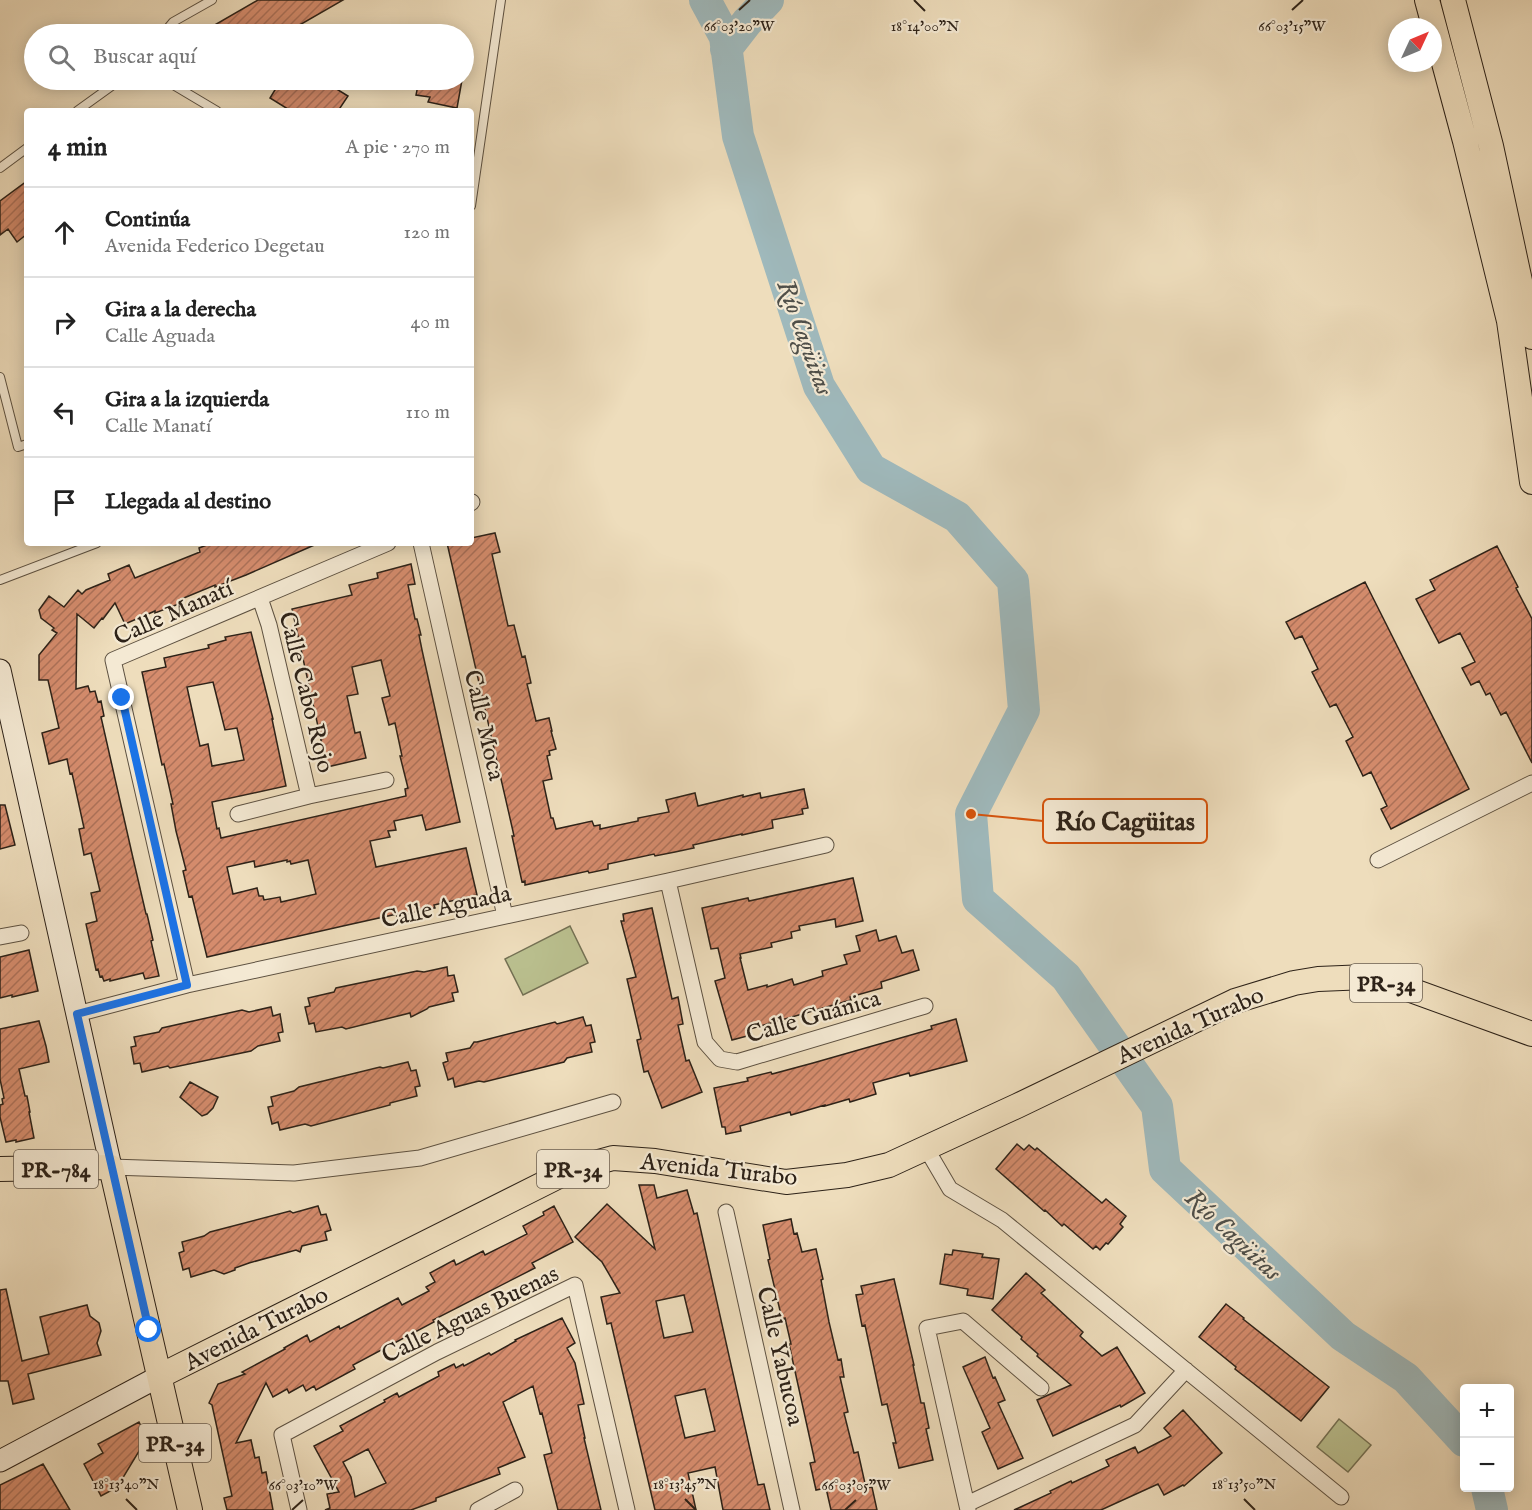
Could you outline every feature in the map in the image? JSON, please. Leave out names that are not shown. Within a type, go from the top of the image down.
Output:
[{"type":"main road","points":[[1427,0],[1465,141],[1509,321],[1532,482]]},
{"type":"main road","points":[[1453,0],[1491,146],[1532,337]]},
{"type":"main road","name":"Avenida Turabo","points":[[160,1376],[573,1169],[613,1158],[655,1161],[786,1182],[847,1175],[889,1165],[1235,1001],[1294,983],[1318,979],[1367,977],[1408,989],[1532,1034]]},
{"type":"main road","name":"PR-784","points":[[0,1169],[111,1167],[160,1376]]},
{"type":"main road","name":"PR-34","points":[[160,1376],[190,1510]]},
{"type":"street","name":"Calle Manatí","points":[[187,985],[113,660],[381,546]]},
{"type":"street","name":"Calle Moca","points":[[422,546],[505,916]]},
{"type":"street","name":"Calle Cabo Rojo","points":[[260,598],[269,625],[309,796]]},
{"type":"street","points":[[0,670],[3,701],[111,1167],[294,1173],[420,1158],[613,1102]]},
{"type":"street","name":"Calle Cabo Rojo","points":[[238,814],[386,780]]},
{"type":"street","points":[[1378,860],[1532,783]]},
{"type":"street","name":"Calle Aguada","points":[[77,1014],[187,985],[826,845]]},
{"type":"street","name":"Calle Guánica","points":[[668,881],[705,1041],[720,1059],[737,1062],[925,1006]]},
{"type":"street","points":[[0,936],[21,933]]},
{"type":"street","points":[[927,1148],[950,1189],[1002,1220],[1341,1497]]},
{"type":"street","name":"Calle Yabucoa","points":[[726,1212],[792,1510]]},
{"type":"street","name":"Calle Aguas Buenas","points":[[299,1510],[282,1435],[437,1352],[575,1285],[627,1510]]},
{"type":"street","points":[[1041,1388],[963,1321],[927,1328],[967,1507],[1135,1425],[1186,1370]]},
{"type":"street","name":"Avenida Turabo","points":[[0,1461],[160,1376]]},
{"type":"street","points":[[478,1510],[515,1490]]},
{"type":"lane","points":[[171,24],[212,0]]},
{"type":"lane","points":[[474,185],[501,0]]},
{"type":"lane","points":[[81,108],[106,90]]},
{"type":"lane","points":[[182,90],[212,108]]},
{"type":"lane","points":[[0,168],[24,150]]},
{"type":"lane","points":[[0,377],[18,447],[24,445]]},
{"type":"lane","points":[[0,580],[89,546]]},
{"type":"green space","points":[[570,926],[588,963],[523,995],[505,959]]},
{"type":"green space","points":[[1339,1419],[1371,1445],[1348,1472],[1317,1447]]},
{"type":"building","points":[[258,0],[343,0],[301,24],[216,24]]},
{"type":"building","points":[[275,90],[338,90],[348,96],[340,108],[286,108],[270,98]]},
{"type":"building","points":[[417,90],[460,90],[457,108],[428,102],[430,97],[416,95]]},
{"type":"building","points":[[24,183],[24,236],[17,242],[8,229],[0,235],[0,201]]},
{"type":"building","points":[[495,533],[500,552],[492,554],[508,626],[514,625],[522,657],[525,656],[531,683],[527,684],[536,721],[549,718],[556,749],[549,751],[550,755],[547,756],[552,779],[543,781],[551,818],[553,818],[556,829],[592,821],[594,826],[600,825],[600,829],[638,821],[638,818],[669,812],[666,800],[695,793],[698,806],[743,795],[743,797],[760,793],[761,798],[804,789],[808,808],[802,809],[803,814],[772,820],[773,828],[693,845],[694,848],[608,864],[608,869],[589,873],[588,871],[525,885],[525,881],[522,882],[512,836],[514,836],[448,546],[474,546],[474,537]]},
{"type":"building","points":[[204,546],[312,546],[246,575],[179,600],[180,603],[176,605],[125,624],[115,603],[94,628],[77,614],[76,689],[88,686],[90,692],[95,691],[98,702],[101,701],[104,716],[101,717],[153,940],[151,941],[159,976],[145,979],[143,973],[104,981],[98,969],[96,970],[86,924],[97,921],[91,893],[100,891],[91,853],[84,855],[79,829],[84,828],[72,773],[70,774],[67,759],[49,764],[42,733],[59,728],[48,680],[39,680],[39,655],[57,633],[41,618],[39,610],[49,596],[64,607],[78,590],[82,594],[110,580],[108,574],[129,565],[135,578],[200,552],[199,548]]},
{"type":"building","points":[[1497,546],[1532,619],[1532,763],[1506,712],[1501,715],[1490,693],[1486,695],[1479,681],[1471,685],[1462,668],[1475,662],[1460,633],[1439,643],[1416,599],[1435,590],[1430,580]]},
{"type":"building","points":[[411,564],[415,584],[408,585],[421,635],[419,635],[422,650],[460,822],[426,830],[422,815],[394,821],[396,830],[388,831],[390,837],[370,841],[376,867],[466,848],[477,895],[434,905],[435,908],[397,916],[397,914],[207,957],[192,896],[189,897],[183,871],[186,870],[176,831],[171,804],[173,804],[142,672],[166,667],[164,658],[209,648],[208,645],[226,640],[225,637],[251,632],[273,719],[286,786],[212,802],[221,838],[406,796],[405,789],[408,788],[395,723],[389,725],[382,698],[390,696],[381,660],[352,667],[358,694],[347,696],[355,733],[360,732],[366,758],[327,767],[292,609],[352,595],[349,585],[378,578],[377,573]],"holes":[[[213,682],[225,730],[237,728],[244,760],[212,766],[208,744],[200,746],[187,687]],[[287,860],[291,864],[308,860],[316,894],[281,902],[280,897],[264,900],[263,896],[259,896],[257,888],[233,894],[227,867],[254,861],[255,867]]]},
{"type":"building","points":[[1365,582],[1469,789],[1391,829],[1381,809],[1387,806],[1371,772],[1363,776],[1346,741],[1353,737],[1336,704],[1330,707],[1312,672],[1318,669],[1302,636],[1295,639],[1286,622]]},
{"type":"building","points":[[0,805],[5,805],[15,845],[0,849]]},
{"type":"building","points":[[853,878],[863,921],[836,927],[835,919],[799,926],[800,930],[791,932],[792,938],[771,943],[772,947],[740,954],[748,990],[792,979],[794,985],[823,976],[822,971],[847,964],[844,955],[860,951],[856,936],[876,930],[879,941],[896,936],[902,953],[913,950],[919,970],[881,982],[882,988],[850,997],[851,1000],[750,1029],[751,1035],[732,1040],[715,981],[725,978],[718,948],[711,949],[702,908],[748,898],[749,901]]},
{"type":"building","points":[[652,908],[672,999],[678,997],[683,1024],[678,1025],[686,1061],[689,1060],[702,1092],[662,1108],[648,1071],[644,1072],[637,1040],[641,1039],[627,979],[636,977],[621,921],[624,921],[623,914]]},
{"type":"building","points":[[29,950],[38,991],[0,998],[0,957]]},
{"type":"building","points":[[447,967],[448,976],[454,975],[458,992],[452,993],[454,1001],[429,1007],[411,1017],[410,1013],[346,1029],[342,1027],[316,1032],[314,1023],[309,1024],[305,1007],[310,1006],[308,998],[334,992],[336,988]]},
{"type":"building","points":[[271,1007],[273,1016],[280,1014],[283,1032],[278,1033],[280,1041],[258,1046],[251,1051],[170,1068],[168,1066],[142,1072],[140,1063],[134,1064],[131,1047],[136,1046],[134,1037],[159,1032],[162,1028],[242,1010],[249,1012]]},
{"type":"building","points":[[583,1017],[586,1026],[591,1025],[595,1042],[590,1043],[592,1052],[567,1058],[564,1062],[484,1082],[479,1081],[455,1087],[453,1078],[448,1080],[443,1063],[448,1061],[446,1053],[470,1048],[474,1042]]},
{"type":"building","points":[[956,1019],[967,1061],[873,1083],[876,1094],[850,1102],[849,1099],[791,1115],[790,1112],[740,1126],[741,1131],[726,1134],[725,1127],[722,1127],[714,1088],[813,1063],[932,1029],[931,1026]]},
{"type":"building","points":[[39,1021],[49,1062],[19,1069],[25,1096],[27,1096],[34,1138],[6,1142],[0,1117],[0,1105],[3,1104],[2,1099],[4,1098],[0,1079],[0,1029]]},
{"type":"building","points":[[408,1062],[411,1071],[416,1070],[420,1086],[415,1087],[417,1096],[311,1126],[305,1124],[280,1130],[278,1122],[272,1124],[268,1107],[273,1106],[271,1097],[294,1091],[299,1087]]},
{"type":"building","points":[[190,1082],[218,1097],[207,1114],[202,1116],[180,1097]]},
{"type":"building","points":[[1017,1144],[1024,1150],[1029,1145],[1035,1150],[1037,1148],[1102,1203],[1106,1199],[1126,1216],[1120,1224],[1123,1227],[1108,1244],[1106,1243],[1100,1250],[1096,1246],[1093,1249],[1064,1224],[1062,1226],[996,1169]]},
{"type":"building","points":[[639,1185],[654,1185],[657,1198],[687,1190],[694,1214],[697,1213],[758,1485],[764,1484],[770,1510],[723,1510],[715,1467],[688,1473],[696,1510],[655,1510],[611,1323],[607,1324],[601,1297],[620,1293],[602,1262],[575,1237],[607,1204],[655,1249]],"holes":[[[684,1295],[693,1332],[664,1338],[656,1301]],[[705,1389],[715,1431],[685,1438],[675,1396]]]},
{"type":"building","points":[[318,1206],[321,1215],[326,1214],[331,1230],[325,1232],[327,1240],[302,1246],[300,1252],[296,1250],[249,1263],[224,1274],[214,1270],[191,1277],[189,1268],[183,1270],[179,1253],[184,1251],[182,1242],[210,1232]]},
{"type":"building","points":[[554,1206],[573,1242],[532,1263],[535,1268],[433,1320],[434,1322],[353,1365],[355,1369],[316,1390],[314,1386],[306,1391],[303,1385],[289,1393],[287,1389],[273,1397],[266,1383],[236,1443],[251,1440],[255,1458],[259,1457],[262,1473],[266,1472],[273,1510],[227,1510],[224,1498],[232,1496],[212,1405],[209,1403],[218,1384],[245,1374],[242,1372],[307,1335],[310,1342],[398,1298],[402,1305],[429,1291],[426,1287],[435,1282],[430,1273],[454,1260],[456,1265],[483,1251],[485,1255],[527,1234],[523,1226],[544,1215],[543,1212]]},
{"type":"building","points":[[791,1219],[794,1234],[797,1233],[802,1252],[816,1249],[829,1322],[838,1360],[841,1359],[844,1377],[840,1377],[848,1412],[844,1413],[854,1453],[858,1452],[866,1488],[872,1487],[877,1510],[831,1510],[826,1488],[816,1490],[810,1463],[815,1462],[785,1318],[782,1319],[768,1260],[770,1259],[763,1225]]},
{"type":"building","points":[[953,1250],[983,1254],[982,1257],[999,1259],[993,1299],[967,1295],[968,1289],[940,1284],[945,1254],[952,1255]]},
{"type":"building","points":[[1026,1273],[1045,1290],[1041,1293],[1083,1332],[1080,1336],[1102,1356],[1117,1347],[1145,1393],[1121,1407],[1120,1405],[1053,1436],[1037,1400],[1071,1385],[1037,1356],[1038,1354],[1021,1339],[1022,1337],[992,1310]]},
{"type":"building","points":[[894,1279],[921,1403],[924,1403],[929,1428],[926,1429],[933,1460],[899,1468],[887,1404],[882,1405],[865,1325],[862,1326],[856,1295],[863,1294],[861,1286]]},
{"type":"building","points":[[6,1289],[22,1361],[49,1354],[40,1317],[87,1305],[90,1316],[99,1323],[101,1331],[97,1343],[101,1355],[28,1374],[34,1399],[13,1404],[8,1381],[0,1381],[0,1290]]},
{"type":"building","points":[[1226,1304],[1329,1387],[1301,1421],[1235,1369],[1236,1367],[1199,1337]]},
{"type":"building","points":[[562,1318],[575,1343],[567,1348],[575,1363],[584,1404],[578,1405],[601,1510],[558,1510],[544,1455],[552,1453],[533,1386],[503,1402],[525,1457],[498,1468],[500,1474],[411,1510],[325,1510],[330,1508],[327,1494],[339,1492],[314,1446],[343,1431],[340,1426],[397,1393],[399,1397],[439,1376],[438,1372],[454,1364],[456,1368],[463,1364],[464,1366],[489,1353],[491,1355],[515,1340]],"holes":[[[368,1449],[386,1483],[355,1497],[351,1477],[343,1462]]]},
{"type":"building","points":[[985,1357],[1005,1400],[998,1403],[1023,1458],[998,1469],[982,1432],[990,1428],[963,1367]]},
{"type":"building","points":[[1183,1410],[1222,1453],[1184,1486],[1164,1495],[1158,1484],[1101,1510],[1014,1510],[1071,1481],[1072,1483],[1109,1466],[1106,1460],[1135,1447],[1138,1453],[1171,1436],[1164,1428]]},
{"type":"building","points":[[139,1422],[147,1438],[121,1481],[112,1485],[114,1489],[101,1496],[84,1464],[103,1453],[98,1444]]},
{"type":"building","points":[[43,1464],[70,1510],[0,1510],[0,1485]]},
{"type":"waterway","name":"Río Cagüitas","points":[[705,0],[725,37],[738,136],[819,386],[871,469],[957,517],[1013,581],[1024,710],[971,814],[978,899],[1066,977],[1157,1106],[1165,1169],[1343,1336],[1406,1378],[1461,1438]]},
{"type":"waterway","name":"Río Cagüitas","points":[[726,49],[768,0]]},
{"type":"waterway","name":"Río Cagüitas","points":[[1488,1492],[1492,1510]]},
{"type":"place","name":"Río Cagüitas","points":[[971,814]]},
{"type":"route","points":[[122,698],[187,985],[77,1014],[149,1330]]}]
